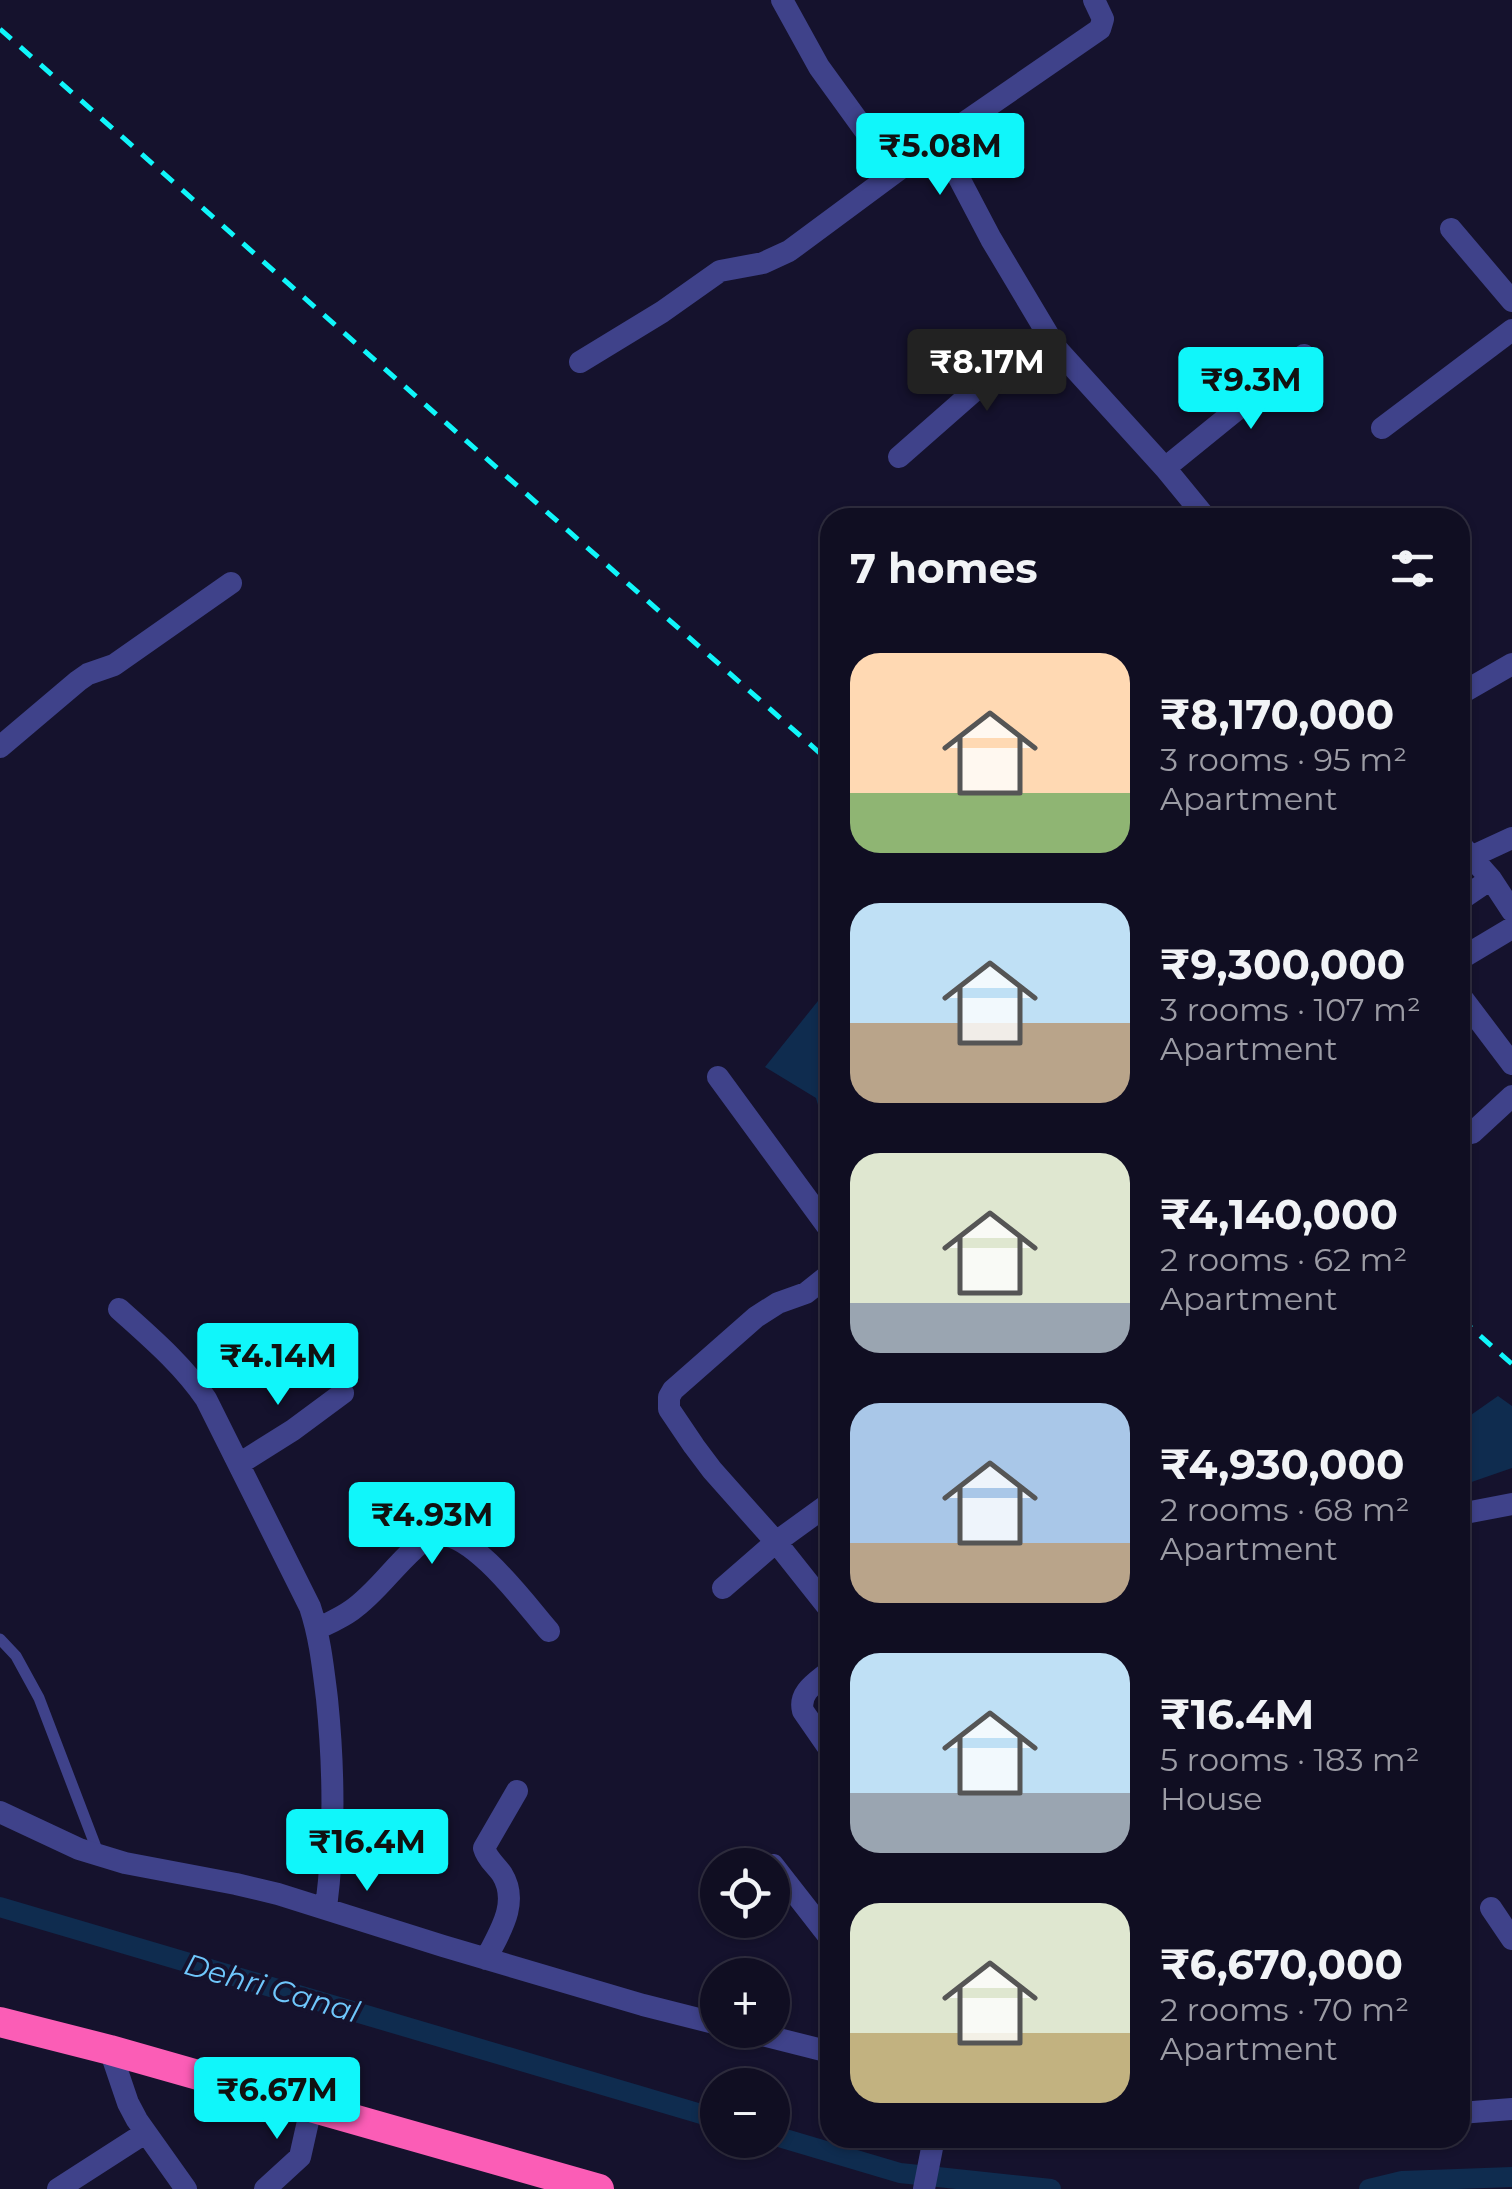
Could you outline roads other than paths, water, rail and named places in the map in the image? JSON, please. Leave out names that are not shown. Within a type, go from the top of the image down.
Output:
[{"type":"highway","points":[[0,2022],[591,2188]]},
{"type":"street","points":[[782,0],[819,67],[895,172]]},
{"type":"street","points":[[580,362],[720,271],[763,262],[788,251],[1100,29],[1103,19],[1094,0]]},
{"type":"street","points":[[939,140],[990,240],[1047,336],[1198,508]]},
{"type":"street","points":[[1451,229],[1512,301]]},
{"type":"street","points":[[1382,428],[1512,330]]},
{"type":"street","points":[[899,457],[973,392],[1047,336]]},
{"type":"street","points":[[1165,468],[1304,354]]},
{"type":"street","points":[[0,747],[78,680],[114,665],[230,583]]},
{"type":"street","points":[[1470,688],[1512,664]]},
{"type":"street","points":[[1470,849],[1512,838]]},
{"type":"street","points":[[1470,855],[1512,911]]},
{"type":"street","points":[[1470,893],[1491,879]]},
{"type":"street","points":[[1470,953],[1512,928]]},
{"type":"street","points":[[1470,1008],[1512,1064]]},
{"type":"street","points":[[718,1077],[820,1216]]},
{"type":"street","points":[[1472,1133],[1512,1096]]},
{"type":"street","points":[[820,1282],[756,1317],[673,1390],[669,1398],[670,1409],[712,1470],[820,1597]]},
{"type":"street","points":[[119,1308],[194,1381],[206,1398],[298,1582],[317,1629],[330,1724],[333,1854],[326,1908]]},
{"type":"street","points":[[239,1464],[343,1393]]},
{"type":"street","points":[[1470,1512],[1512,1504]]},
{"type":"street","points":[[723,1588],[820,1510]]},
{"type":"street","points":[[317,1629],[350,1612],[414,1549],[429,1537],[442,1535],[461,1542],[486,1560],[549,1631]]},
{"type":"street","points":[[820,1679],[804,1693],[801,1704],[820,1736]]},
{"type":"street","points":[[486,1959],[503,1926],[509,1897],[502,1875],[484,1848],[517,1791]]},
{"type":"street","points":[[0,1812],[125,1863],[236,1884],[326,1908],[486,1959],[700,2019]]},
{"type":"street","points":[[790,1888],[820,1925]]},
{"type":"street","points":[[1491,1908],[1512,1939]]},
{"type":"street","points":[[790,2042],[820,2049]]},
{"type":"street","points":[[110,2050],[128,2102],[186,2189]]},
{"type":"street","points":[[265,2189],[300,2157],[311,2108]]},
{"type":"street","points":[[1470,2113],[1512,2109]]},
{"type":"street","points":[[58,2189],[145,2132]]},
{"type":"street","points":[[924,2189],[932,2148]]},
{"type":"lane","points":[[0,1639],[16,1656],[39,1698],[100,1855]]},
{"type":"water","points":[[820,998],[820,1112],[816,1098],[765,1067]]},
{"type":"water","points":[[1498,1396],[1512,1406],[1512,1468],[1470,1483],[1470,1416]]},
{"type":"waterway","name":"Dehri Canal","points":[[0,1907],[700,2114]]},
{"type":"waterway","name":"Dehri Canal","points":[[790,2140],[900,2173],[1051,2189]]},
{"type":"waterway","name":"Dehri Canal","points":[[1369,2189],[1402,2181],[1512,2177]]},
{"type":"railway","points":[[0,29],[820,753]]},
{"type":"railway","points":[[1470,1327],[1512,1364]]}]
